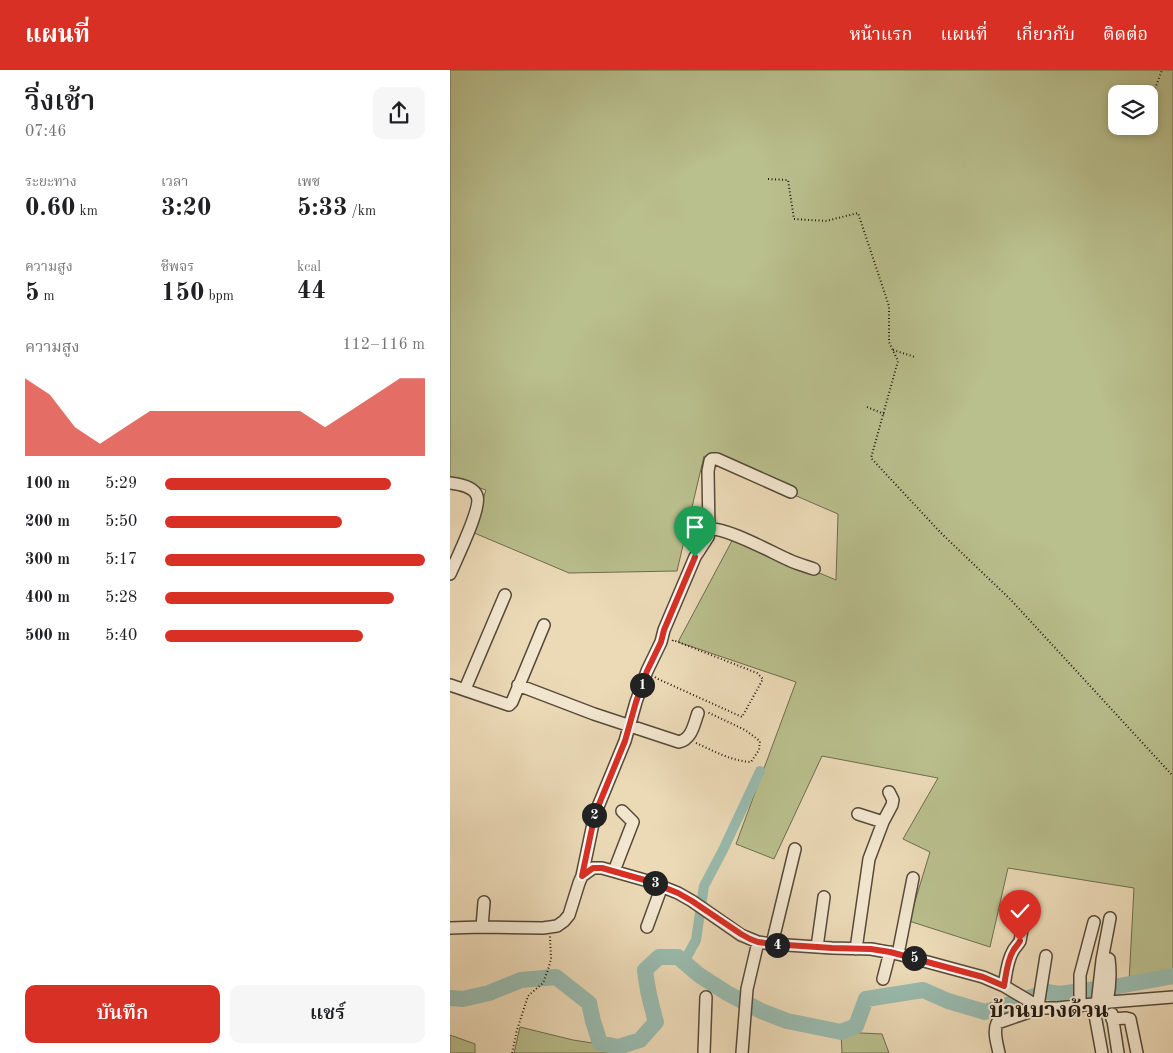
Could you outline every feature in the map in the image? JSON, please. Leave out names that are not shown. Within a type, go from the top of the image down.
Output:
[{"type":"street","points":[[450,928],[543,928],[558,926],[569,915],[578,883],[582,876],[595,814],[625,741],[647,671],[661,642],[664,630],[695,557],[708,537],[710,528],[708,472],[710,461],[717,459],[791,492]]},
{"type":"street","points":[[450,483],[472,489],[477,494],[479,502],[450,574]]},
{"type":"street","points":[[710,528],[731,533],[791,562],[814,569]]},
{"type":"street","points":[[465,689],[505,595]]},
{"type":"street","points":[[450,684],[509,705],[512,702],[544,625]]},
{"type":"street","points":[[518,685],[594,714],[679,742],[687,739],[698,713]]},
{"type":"street","points":[[856,949],[869,859],[883,822],[892,805],[893,800],[889,792]]},
{"type":"street","points":[[614,870],[632,822],[622,811]]},
{"type":"street","points":[[858,814],[883,822]]},
{"type":"street","points":[[772,944],[795,849]]},
{"type":"street","points":[[582,876],[593,868],[602,868],[614,870],[662,886],[692,901],[741,934],[758,942],[871,949],[894,953],[983,977],[1058,1008],[1080,997],[1173,997]]},
{"type":"street","points":[[883,979],[894,953],[913,878]]},
{"type":"street","points":[[647,927],[662,886]]},
{"type":"street","points":[[817,947],[824,897]]},
{"type":"street","points":[[482,927],[484,902]]},
{"type":"street","points":[[1008,988],[1009,960],[1020,941],[1026,908]]},
{"type":"street","points":[[1102,1053],[1102,960],[1110,918]]},
{"type":"street","points":[[1080,997],[1080,975],[1094,922]]},
{"type":"street","points":[[742,1053],[746,997],[758,942]]},
{"type":"street","points":[[1038,1001],[1046,956]]},
{"type":"street","points":[[1109,959],[1110,972],[1103,996],[1112,1019],[1118,1053]]},
{"type":"street","points":[[704,1053],[706,997]]},
{"type":"street","points":[[999,1053],[995,1031],[997,1024],[1038,1001]]},
{"type":"street","points":[[1112,1019],[1130,1019],[1137,1053]]},
{"type":"path","points":[[1157,85],[1162,70]]},
{"type":"path","points":[[768,180],[788,180],[794,219],[826,221],[858,213],[889,306],[889,342],[898,361],[871,458],[941,533],[1011,600],[1173,776]]},
{"type":"path","points":[[893,350],[915,357]]},
{"type":"path","points":[[867,407],[884,414]]},
{"type":"path","points":[[647,671],[658,680],[742,717],[763,679],[757,673],[672,640],[669,647]]},
{"type":"path","points":[[687,739],[742,762],[751,762],[759,750],[760,741],[745,730],[700,709],[698,713]]},
{"type":"path","points":[[512,1053],[528,996],[543,983],[549,967],[550,927]]},
{"type":"green space","points":[[450,70],[1173,70],[1173,974],[1129,982],[1134,888],[1008,868],[990,947],[909,921],[930,852],[903,839],[938,778],[822,756],[774,859],[736,844],[796,682],[678,642],[734,537],[836,580],[838,514],[704,456],[677,571],[569,573],[472,532],[486,490],[450,478]]},
{"type":"green space","points":[[520,1027],[573,1040],[618,1047],[618,1053],[514,1053]]},
{"type":"green space","points":[[841,1032],[882,1034],[889,1053],[842,1053]]},
{"type":"green space","points":[[450,1035],[475,1044],[475,1053],[450,1053]]},
{"type":"waterway","points":[[684,962],[696,940],[704,886],[760,771]]},
{"type":"waterway","points":[[450,998],[463,999],[489,993],[521,980],[556,977],[589,1003],[600,1043],[618,1047],[640,1040],[656,1022],[645,970],[659,957],[678,957],[699,975],[727,993],[761,1011],[787,1021],[841,1032],[856,1026],[866,999],[923,990],[948,1001],[985,1012],[1047,992],[1059,994],[1113,987],[1173,976]]},
{"type":"district","name":"บ้านบางด้วน","points":[[1049,1011]]},
{"type":"route","points":[[695,557],[664,630],[661,642],[647,671],[625,741],[595,814],[582,876],[593,868],[602,868],[614,870],[662,886],[692,901],[731,928],[758,942],[871,949],[890,952],[983,977],[1004,986],[1009,960],[1020,941]]}]
